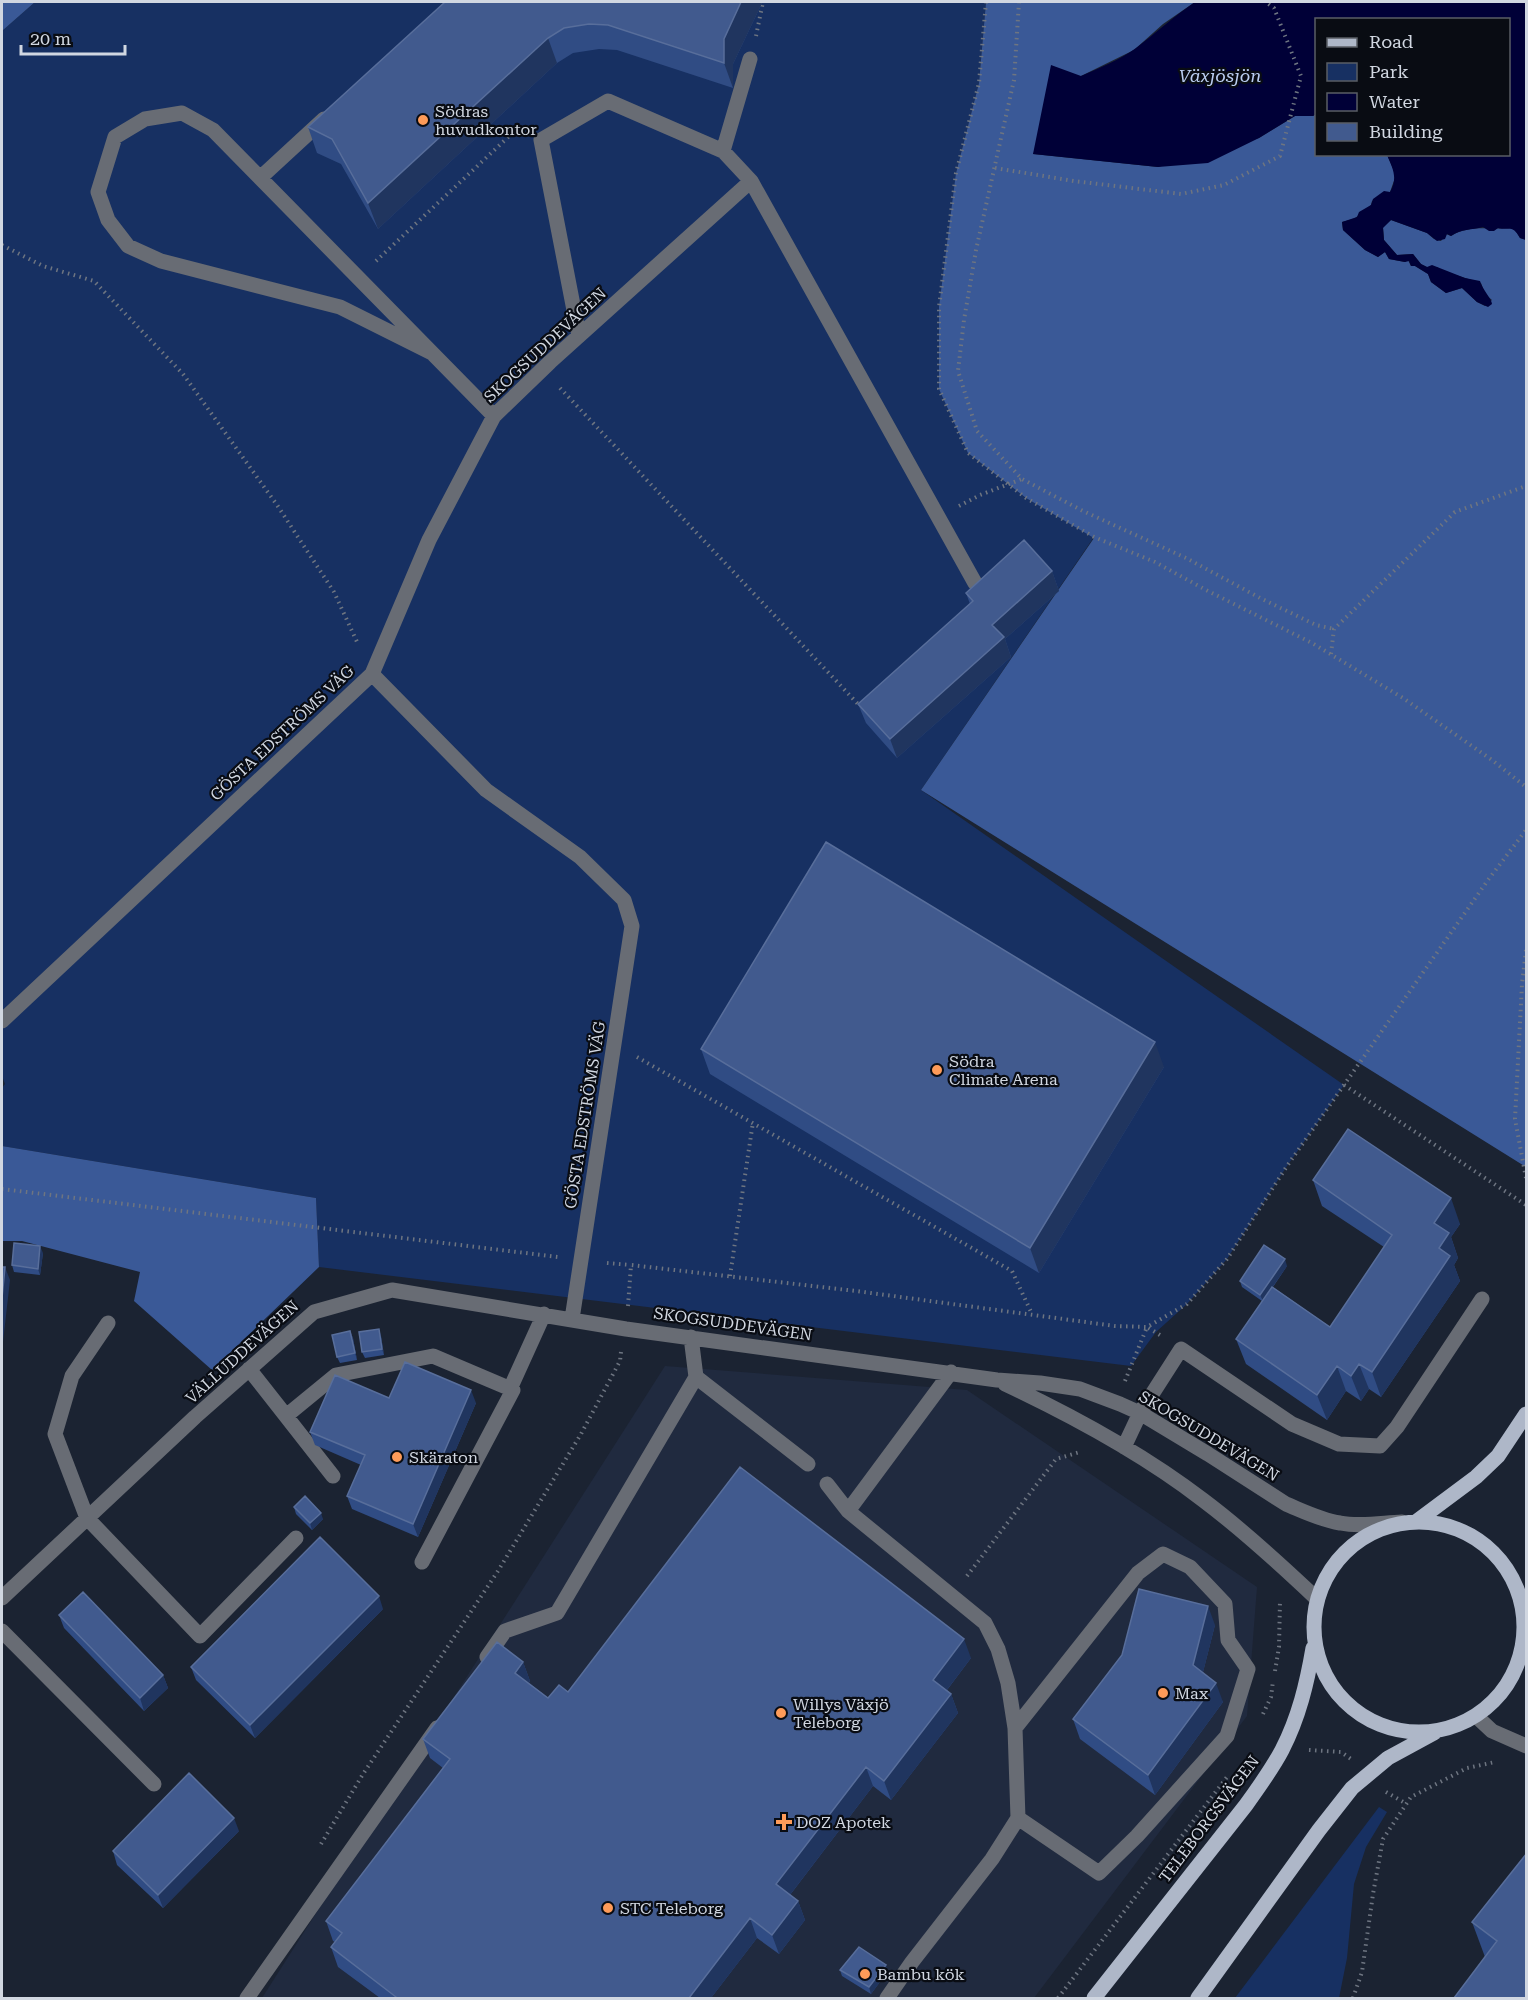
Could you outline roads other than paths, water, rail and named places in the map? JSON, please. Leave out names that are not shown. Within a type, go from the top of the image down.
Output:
[{"type":"main road","points":[[1409,1522],[1476,1477],[1497,1456],[1527,1414]]},
{"type":"main road","points":[[1439,1731],[1418,1733],[1377,1724],[1358,1713],[1342,1699],[1329,1682],[1320,1663],[1313,1620],[1317,1599],[1327,1576],[1342,1555],[1369,1534],[1409,1522],[1434,1522],[1451,1526],[1483,1542],[1496,1554],[1511,1576],[1521,1600],[1525,1618]]},
{"type":"main road","points":[[1197,1998],[1352,1788],[1388,1758],[1439,1731],[1476,1716],[1491,1705],[1504,1690],[1521,1655],[1525,1639],[1527,1602]]},
{"type":"main road","name":"TELEBORGSVÄGEN","points":[[1095,1998],[1246,1805],[1287,1739],[1305,1690],[1315,1642]]},
{"type":"street","points":[[723,150],[750,59]]},
{"type":"street","points":[[579,336],[541,140],[608,101],[723,150],[751,181],[975,583]]},
{"type":"street","points":[[260,178],[332,111]]},
{"type":"street","points":[[432,353],[340,307],[162,261],[128,246],[108,220],[98,192],[115,137],[145,118],[182,113],[213,130],[494,416]]},
{"type":"street","name":"SKOGSUDDEVÄGEN","points":[[372,674],[429,540],[494,416],[550,362],[751,181]]},
{"type":"street","name":"GÖSTA EDSTRÖMS VÄG","points":[[2,1021],[372,674],[486,790],[580,857],[624,900],[632,926],[572,1318]]},
{"type":"street","name":"VÄLLUDDEVÄGEN","points":[[2,1598],[249,1369],[314,1312],[392,1290],[572,1318]]},
{"type":"street","points":[[1124,1448],[1140,1413],[1180,1349],[1292,1424],[1339,1443],[1380,1446],[1397,1426],[1482,1299]]},
{"type":"street","points":[[510,1389],[544,1314]]},
{"type":"street","name":"SKOGSUDDEVÄGEN","points":[[572,1318],[626,1329],[997,1380],[1080,1389],[1140,1413],[1286,1504],[1311,1515],[1339,1523],[1358,1525],[1409,1522]]},
{"type":"street","points":[[108,1323],[72,1376],[55,1434],[87,1518],[200,1636],[296,1538]]},
{"type":"street","points":[[478,1670],[505,1631],[557,1612],[696,1377],[691,1337]]},
{"type":"street","points":[[286,1416],[336,1375],[433,1356],[513,1390],[422,1562]]},
{"type":"street","points":[[249,1369],[333,1476]]},
{"type":"street","points":[[848,1511],[951,1372]]},
{"type":"street","points":[[696,1377],[808,1464]]},
{"type":"street","name":"SKOGSUDDEVÄGEN","points":[[997,1380],[1046,1403],[1124,1448],[1191,1491],[1268,1552],[1317,1599]]},
{"type":"street","points":[[827,1484],[848,1511],[985,1623],[998,1649],[1008,1683],[1015,1728],[1018,1818],[992,1859],[887,1998]]},
{"type":"street","points":[[1015,1728],[1138,1573],[1163,1554],[1190,1567],[1225,1604],[1228,1640],[1248,1669],[1227,1736],[1137,1836],[1099,1873],[1018,1818]]},
{"type":"street","points":[[2,1631],[154,1784]]},
{"type":"street","points":[[1476,1716],[1492,1731],[1527,1746]]},
{"type":"street","points":[[247,1998],[444,1718]]},
{"type":"water","name":"Växjösjön","points":[[1195,2],[1526,2],[1526,240],[1520,238],[1511,229],[1498,228],[1489,231],[1483,227],[1451,236],[1447,234],[1445,239],[1437,241],[1427,233],[1391,220],[1383,228],[1384,240],[1397,255],[1413,254],[1421,264],[1427,267],[1432,265],[1465,278],[1480,281],[1492,304],[1488,307],[1477,302],[1462,288],[1446,293],[1431,282],[1428,274],[1411,266],[1409,261],[1389,259],[1385,252],[1378,257],[1365,250],[1343,230],[1342,222],[1357,217],[1359,212],[1371,205],[1373,199],[1384,191],[1390,192],[1394,178],[1387,156],[1510,156],[1510,18],[1315,18],[1315,115],[1295,116],[1259,138],[1208,163],[1158,167],[1033,154],[1051,65],[1081,76],[1130,52]]},
{"type":"place","name":"Södras huvudkontor","points":[[423,120]]},
{"type":"place","name":"Södra Climate Arena","points":[[937,1070]]},
{"type":"place","name":"Skäraton","points":[[397,1457]]},
{"type":"place","name":"Max","points":[[1163,1693]]},
{"type":"place","name":"Willys Växjö Teleborg","points":[[781,1713]]},
{"type":"place","name":"DOZ Apotek","points":[[784,1822]]},
{"type":"place","name":"STC Teleborg","points":[[608,1908]]},
{"type":"place","name":"Bambu kök","points":[[865,1974]]}]
